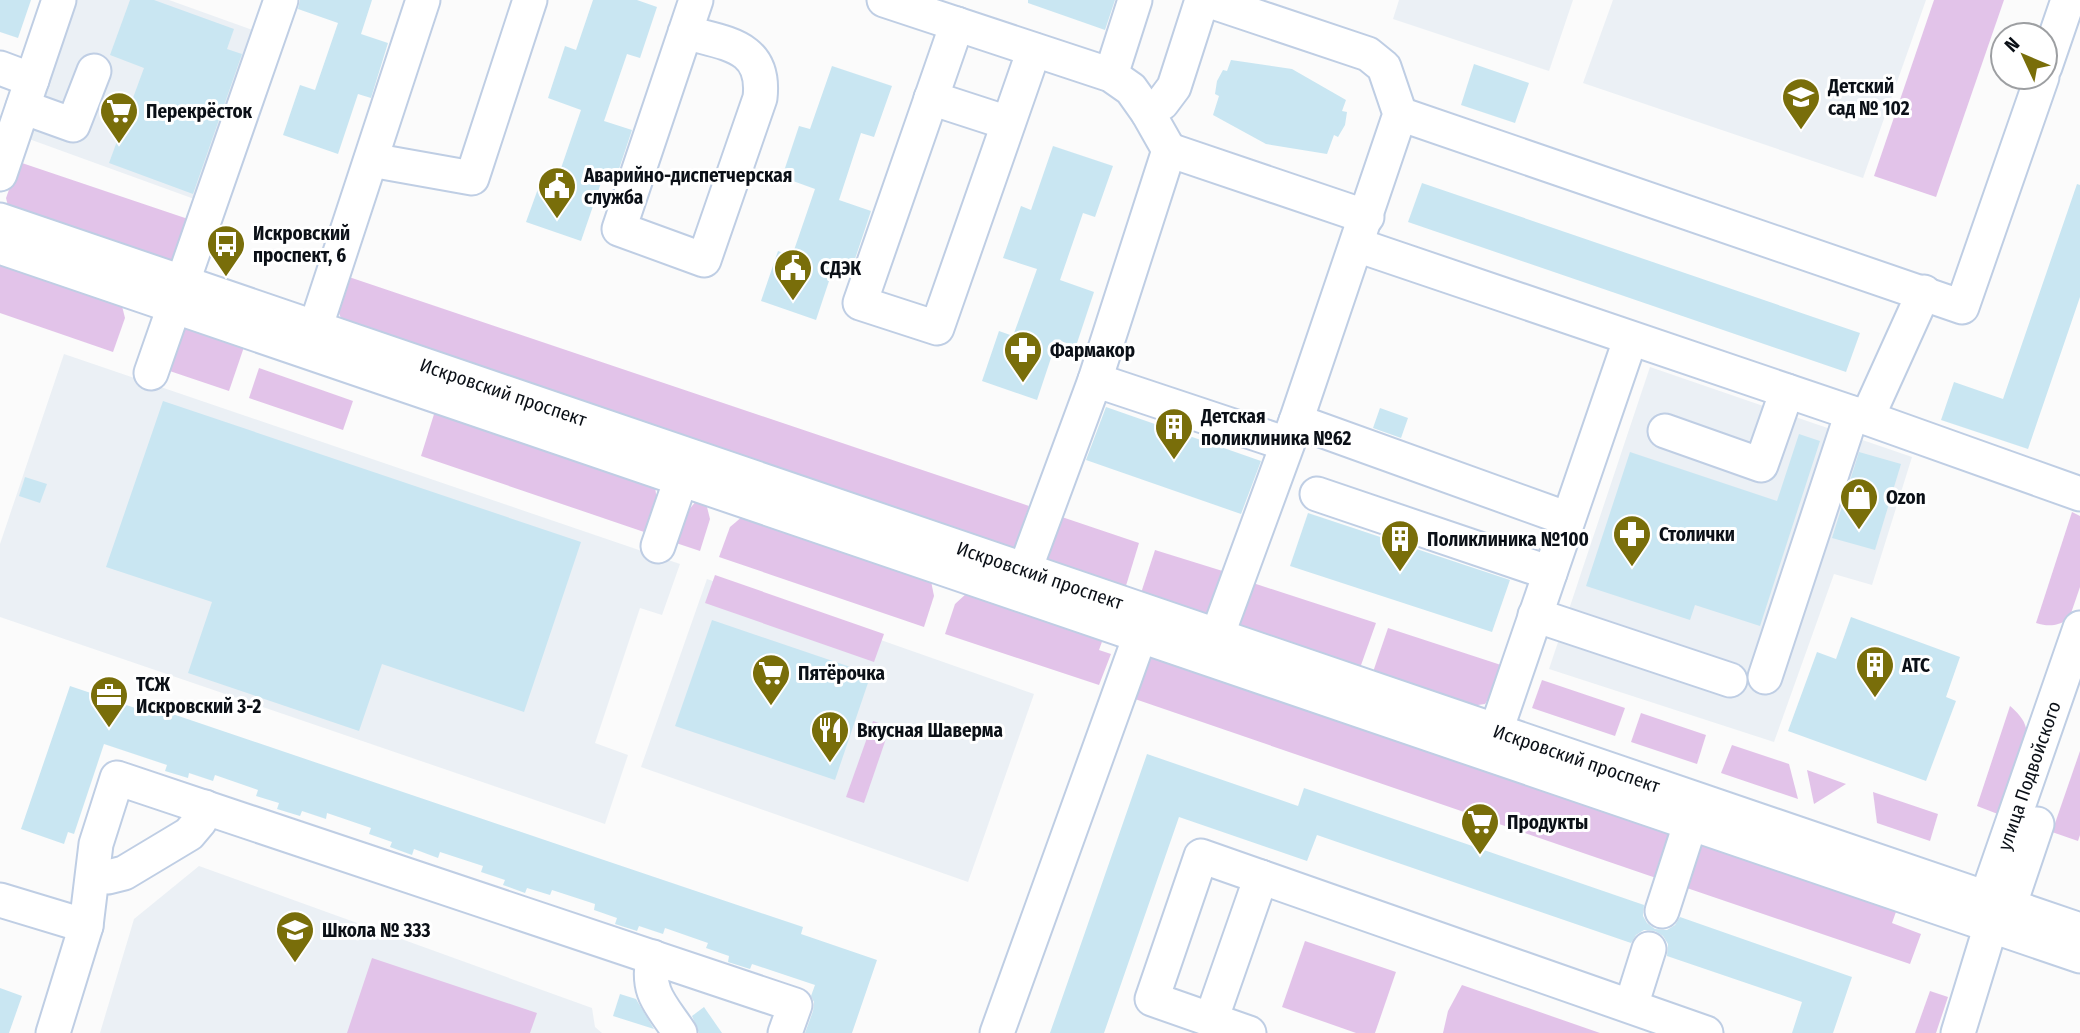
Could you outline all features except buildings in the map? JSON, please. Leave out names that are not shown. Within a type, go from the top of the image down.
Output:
[{"type":"street","points":[[0,174],[60,0]]},
{"type":"street","points":[[151,373],[281,0]]},
{"type":"street","points":[[312,340],[424,0]]},
{"type":"street","points":[[372,160],[472,178],[530,0]]},
{"type":"street","points":[[685,32],[742,49],[756,63],[762,79],[760,99],[704,260],[619,229],[685,32],[696,0]]},
{"type":"street","points":[[884,0],[1111,75],[1131,89],[1170,150],[1362,231],[1630,340],[1859,415],[2080,494]]},
{"type":"street","points":[[1111,75],[1135,0]]},
{"type":"street","points":[[1148,113],[1162,103],[1174,87],[1205,0],[1368,54],[1384,67],[1401,114],[1291,433],[1213,648]]},
{"type":"street","points":[[2059,26],[2068,0]]},
{"type":"street","points":[[957,24],[860,303],[937,328],[1034,50]]},
{"type":"street","points":[[0,68],[27,93],[73,125],[94,71]]},
{"type":"street","points":[[1401,114],[1962,307],[2037,91]]},
{"type":"street","points":[[931,98],[1008,123]]},
{"type":"street","points":[[1019,582],[1094,380],[1170,150]]},
{"type":"street","name":"Искровский проспект","points":[[0,220],[179,294],[1019,582],[1694,812],[1996,910],[2080,930]]},
{"type":"street","name":"Искровский проспект","points":[[0,247],[179,294]]},
{"type":"street","points":[[1765,677],[1859,415],[1924,292]]},
{"type":"street","name":"Искровский проспект","points":[[312,340],[681,480],[732,483]]},
{"type":"street","points":[[1492,743],[1630,340]]},
{"type":"street","points":[[1094,380],[1291,433],[1568,519]]},
{"type":"street","points":[[1665,431],[1761,465],[1787,391]]},
{"type":"street","points":[[658,546],[681,480]]},
{"type":"street","points":[[1317,494],[1550,573]]},
{"type":"street","name":"Искровский проспект","points":[[1019,582],[1140,636],[1213,648]]},
{"type":"street","points":[[1535,615],[1730,680]]},
{"type":"street","name":"улица Подвойского","points":[[1958,1033],[2080,628]]},
{"type":"street","points":[[997,1033],[1140,636]]},
{"type":"street","name":"улица Подвойского","points":[[1996,910],[2080,699]]},
{"type":"street","points":[[53,1033],[86,926],[96,844],[117,778],[795,1005],[785,1033]]},
{"type":"street","points":[[93,875],[108,877],[124,873],[189,834],[200,821],[205,807]]},
{"type":"street","points":[[1662,911],[1694,812]]},
{"type":"street","points":[[1249,1033],[1152,999],[1201,856],[1706,1033]]},
{"type":"street","points":[[1211,1020],[1261,877]]},
{"type":"street","points":[[0,900],[86,926]]},
{"type":"street","name":"Искровский проспект","points":[[1996,910],[2080,956]]},
{"type":"street","points":[[1631,1006],[1649,950]]},
{"type":"street","points":[[653,957],[649,977],[652,992],[680,1033]]},
{"type":"shaded area","points":[[67,0],[169,0],[258,32],[197,200],[18,135]]},
{"type":"shaded area","points":[[1399,0],[1573,0],[1549,71],[1393,19]]},
{"type":"shaded area","name":"Детский сад № 102","points":[[1613,0],[1926,0],[1863,178],[1583,83]]},
{"type":"shaded area","points":[[1934,0],[2004,0],[1997,21],[1989,21],[1989,43],[1936,197],[1874,176]]},
{"type":"shaded area","points":[[19,162],[191,220],[174,264],[8,206],[6,198]]},
{"type":"shaded area","points":[[0,264],[122,306],[125,318],[113,352],[0,313]]},
{"type":"shaded area","points":[[346,276],[1029,506],[1014,550],[344,322],[338,306]]},
{"type":"shaded area","points":[[162,318],[244,347],[229,391],[140,361]]},
{"type":"shaded area","points":[[64,354],[680,564],[662,615],[640,608],[595,743],[628,755],[605,824],[0,617],[0,544]]},
{"type":"shaded area","points":[[1650,367],[1912,457],[1872,585],[1834,574],[1774,742],[1549,669]]},
{"type":"shaded area","points":[[259,368],[353,401],[343,430],[249,398]]},
{"type":"shaded area","points":[[435,411],[655,486],[657,502],[647,533],[421,456]]},
{"type":"shaded area","points":[[697,500],[706,503],[710,519],[700,551],[676,543],[687,512]]},
{"type":"shaded area","points":[[2072,512],[2080,516],[2080,587],[2069,619],[2053,625],[2036,623]]},
{"type":"shaded area","points":[[1053,514],[1139,543],[1125,589],[1037,558]]},
{"type":"shaded area","points":[[743,516],[931,581],[934,596],[924,627],[719,557],[730,527]]},
{"type":"shaded area","points":[[1155,550],[1229,573],[1211,613],[1205,615],[1141,593]]},
{"type":"shaded area","points":[[715,575],[884,634],[874,662],[705,603]]},
{"type":"shaded area","points":[[707,579],[1034,694],[968,882],[641,767]]},
{"type":"shaded area","points":[[1247,581],[1376,623],[1360,668],[1237,626]]},
{"type":"shaded area","points":[[967,593],[1103,639],[1099,650],[1111,654],[1099,685],[945,634],[955,604]]},
{"type":"shaded area","points":[[1388,628],[1501,665],[1485,704],[1471,706],[1373,672]]},
{"type":"shaded area","points":[[1149,653],[1673,834],[1659,879],[1132,698]]},
{"type":"shaded area","points":[[1542,680],[1625,708],[1615,736],[1532,708]]},
{"type":"shaded area","points":[[2010,706],[2024,722],[2027,736],[2023,758],[2003,816],[1977,806]]},
{"type":"shaded area","points":[[1641,713],[1706,735],[1697,764],[1631,742]]},
{"type":"shaded area","points":[[873,721],[890,727],[864,803],[846,797]]},
{"type":"shaded area","points":[[1732,745],[1789,764],[1798,799],[1721,773]]},
{"type":"shaded area","points":[[2080,751],[2080,835],[2078,841],[2052,832]]},
{"type":"shaded area","points":[[1807,770],[1846,784],[1814,804]]},
{"type":"shaded area","points":[[1873,792],[1938,814],[1930,841],[1877,823]]},
{"type":"shaded area","points":[[1695,841],[1897,909],[1892,923],[1921,934],[1910,964],[1681,886]]},
{"type":"shaded area","name":"Школа № 333","points":[[199,866],[592,1008],[595,1027],[602,1033],[100,1033],[134,919]]},
{"type":"shaded area","points":[[1305,941],[1396,972],[1375,1033],[1356,1033],[1282,1007]]},
{"type":"shaded area","points":[[372,958],[537,1013],[530,1033],[347,1033]]},
{"type":"shaded area","points":[[1462,985],[1600,1033],[1443,1033],[1448,1011]]},
{"type":"shaded area","points":[[1930,991],[1948,997],[1936,1033],[1915,1033]]},
{"type":"place","name":"Детский сад № 102","points":[[1801,131]]},
{"type":"place","name":"Перекрёсток","points":[[119,145]]},
{"type":"place","name":"Аварийно-диспетчерская служба","points":[[557,220]]},
{"type":"place","name":"Искровский проспект, 6","points":[[226,278]]},
{"type":"place","name":"СДЭК","points":[[793,302]]},
{"type":"place","name":"Фармакор","points":[[1023,384]]},
{"type":"place","name":"Детская поликлиника №62","points":[[1174,461]]},
{"type":"place","name":"Ozon","points":[[1859,531]]},
{"type":"place","name":"Столички","points":[[1632,568]]},
{"type":"place","name":"Поликлиника №100","points":[[1400,573]]},
{"type":"place","name":"АТС","points":[[1875,699]]},
{"type":"place","name":"Пятёрочка","points":[[771,707]]},
{"type":"place","name":"ТСЖ Искровский 3-2","points":[[109,729]]},
{"type":"place","name":"Вкусная Шаверма","points":[[830,764]]},
{"type":"place","name":"Продукты","points":[[1480,856]]},
{"type":"place","name":"Школа № 333","points":[[295,964]]}]
